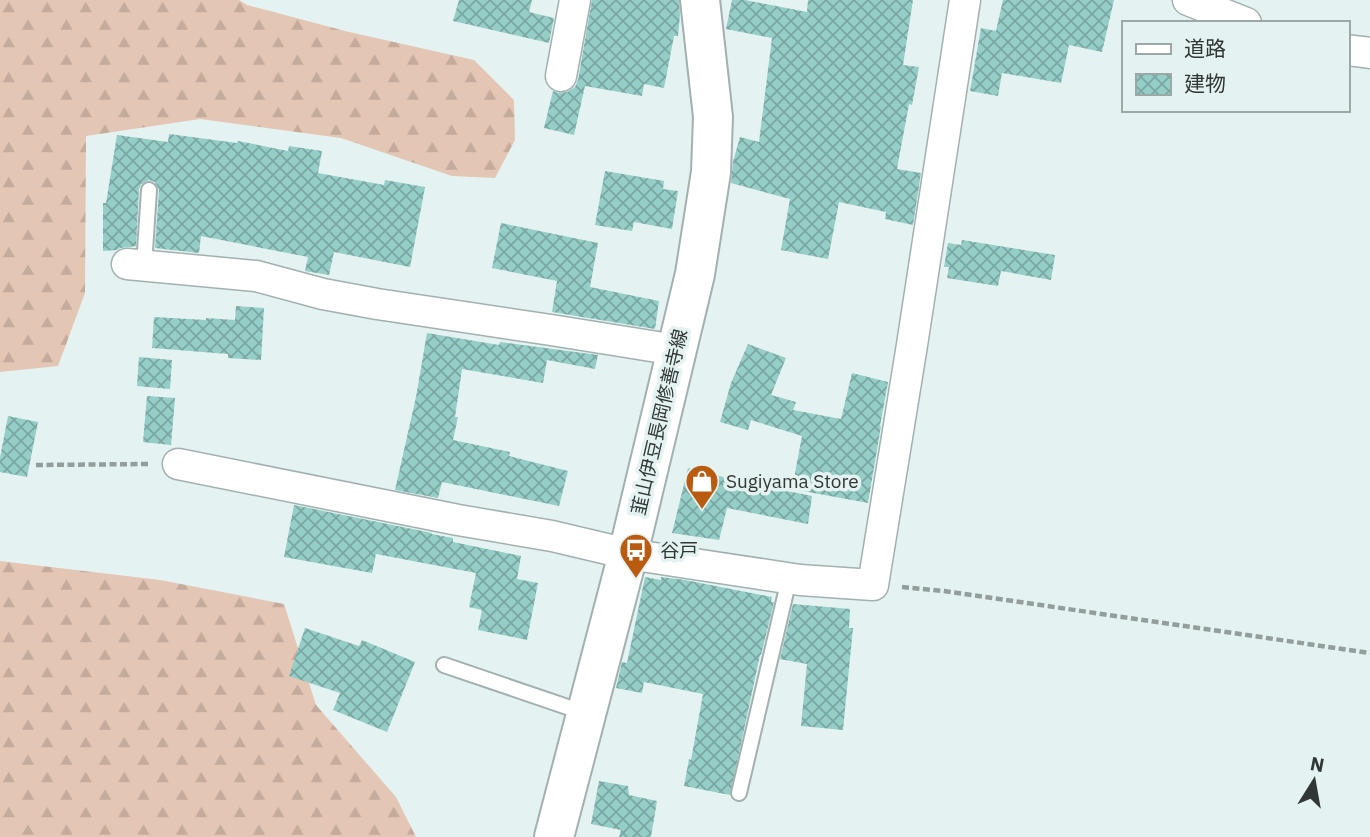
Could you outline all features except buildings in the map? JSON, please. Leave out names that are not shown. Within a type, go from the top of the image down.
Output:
[{"type":"main road","name":"韮山伊豆長岡修善寺線","points":[[554,837],[628,554],[695,275],[711,172],[713,117],[700,0]]},
{"type":"street","points":[[561,76],[575,0]]},
{"type":"street","points":[[178,464],[552,536],[628,554],[789,579],[873,585],[965,0]]},
{"type":"street","points":[[1188,0],[1242,21]]},
{"type":"street","points":[[1349,50],[1370,53]]},
{"type":"street","points":[[136,265],[256,276],[323,295],[676,350]]},
{"type":"lane","points":[[136,265],[149,190]]},
{"type":"lane","points":[[739,793],[789,579]]},
{"type":"lane","points":[[444,665],[586,713]]},
{"type":"path","points":[[36,465],[178,464]]},
{"type":"path","points":[[873,585],[944,591],[1370,653]]},
{"type":"green space","points":[[0,0],[239,0],[247,5],[345,31],[474,60],[514,100],[515,140],[495,178],[452,176],[341,138],[200,119],[86,136],[85,293],[58,366],[0,372]]},
{"type":"green space","points":[[0,561],[160,580],[284,604],[316,705],[396,797],[416,837],[0,837]]},
{"type":"place","name":"Sugiyama Store","points":[[702,511]]},
{"type":"place","name":"谷戸","points":[[636,580]]}]
